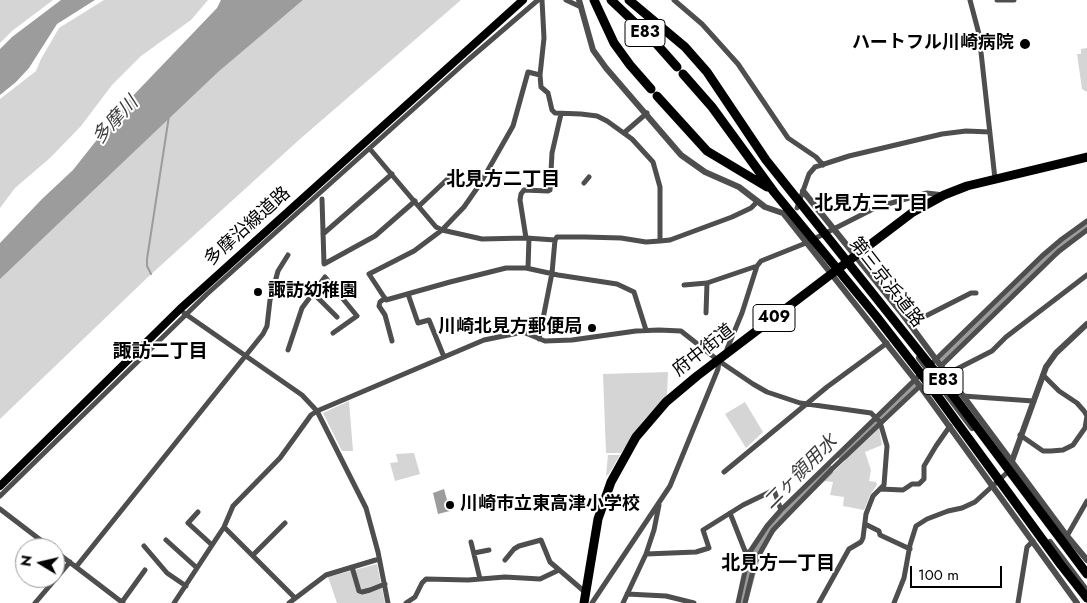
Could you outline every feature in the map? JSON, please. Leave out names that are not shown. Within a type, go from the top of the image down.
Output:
[{"type":"highway","points":[[594,0],[614,43],[630,65],[708,151],[774,192]]},
{"type":"highway","name":"第三京浜道路","points":[[611,0],[653,40],[712,107],[774,192],[928,383],[1087,598]]},
{"type":"highway","name":"第三京浜道路","points":[[629,0],[685,47],[716,83],[744,129],[792,194],[851,264],[937,374],[1087,576]]},
{"type":"highway","name":"府中街道","points":[[584,603],[601,510],[611,482],[626,452],[666,402],[855,254],[913,212],[944,195],[995,179],[1087,157]]},
{"type":"highway","points":[[1061,565],[1086,603]]},
{"type":"main road","name":"多摩沿線道路","points":[[0,486],[183,312],[524,0]]},
{"type":"street","points":[[0,496],[183,312],[538,0]]},
{"type":"street","points":[[542,0],[544,38],[540,75],[541,87],[548,93],[552,110],[555,113],[561,114],[597,116],[625,132],[653,162],[661,195],[660,241]]},
{"type":"street","points":[[566,0],[581,7]]},
{"type":"street","points":[[579,0],[593,50],[606,68],[682,155],[698,167],[728,181],[766,206],[800,219],[818,236]]},
{"type":"street","points":[[674,0],[702,24],[738,64],[788,138],[816,157],[823,165]]},
{"type":"street","points":[[970,0],[978,26],[995,179]]},
{"type":"street","points":[[997,0],[1011,0]]},
{"type":"street","points":[[540,75],[528,72],[517,114],[507,139],[464,207],[442,230],[414,250],[369,274],[386,300],[506,268],[528,268],[616,284],[634,292],[646,330]]},
{"type":"street","points":[[625,132],[646,113]]},
{"type":"street","points":[[528,268],[528,238],[520,200],[521,194],[524,190],[550,190],[552,153],[561,114]]},
{"type":"street","points":[[797,208],[808,174],[815,167],[849,156],[942,134],[966,131],[990,132]]},
{"type":"street","points":[[370,149],[436,227],[482,239],[528,238],[555,240],[557,237],[584,236],[621,238],[646,242],[670,240],[732,217],[751,208],[758,201]]},
{"type":"street","points":[[322,199],[324,264],[375,236],[456,171]]},
{"type":"street","points":[[323,234],[392,174]]},
{"type":"street","points":[[584,182],[589,177]]},
{"type":"street","points":[[803,191],[910,324],[1067,536],[1087,560]]},
{"type":"street","points":[[728,353],[727,348],[742,314],[757,266],[761,261],[806,243],[877,207],[927,193],[944,195]]},
{"type":"street","points":[[782,213],[797,208]]},
{"type":"street","points":[[797,208],[801,210],[818,236],[842,265],[885,313],[924,370],[1036,519],[1087,591]]},
{"type":"street","points":[[782,213],[888,343],[1077,603]]},
{"type":"street","points":[[745,603],[752,572],[758,556],[765,541],[779,523],[879,421],[924,370],[1087,220]]},
{"type":"street","points":[[941,366],[1059,251],[1087,230]]},
{"type":"street","points":[[539,339],[552,273],[555,240]]},
{"type":"street","points":[[76,566],[263,334],[269,316],[270,300],[278,272],[288,255]]},
{"type":"street","points":[[684,285],[707,283],[757,266]]},
{"type":"street","points":[[947,374],[992,351],[1006,337],[1087,275]]},
{"type":"street","points":[[288,350],[302,308],[325,277],[357,316],[333,333]]},
{"type":"street","points":[[706,313],[707,283]]},
{"type":"street","points":[[313,293],[337,316]]},
{"type":"street","points":[[910,324],[971,293],[976,293]]},
{"type":"street","points":[[408,294],[418,322],[429,320],[444,357]]},
{"type":"street","points":[[384,298],[379,306],[385,315],[392,340]]},
{"type":"street","points":[[183,312],[302,396],[317,411],[352,484],[363,502],[380,559],[388,603]]},
{"type":"street","points":[[894,603],[904,578],[914,532],[921,522],[975,502],[1014,463],[1020,435],[1046,367],[1056,353],[1087,324]]},
{"type":"street","points":[[182,603],[175,601],[224,527],[233,506],[280,458],[311,415],[317,411],[484,340],[523,332],[545,342],[646,330],[681,331],[719,360],[767,392],[806,404],[871,413],[879,421],[887,446],[884,485],[873,496],[866,514],[863,538],[860,542],[849,548],[819,603]]},
{"type":"street","points":[[724,472],[827,387],[888,343]]},
{"type":"street","points":[[592,603],[660,502],[675,475],[718,369],[719,360]]},
{"type":"street","points":[[1020,435],[1043,451],[1051,452],[1063,450],[1073,445],[1086,430],[1087,416],[1084,411],[1043,375]]},
{"type":"street","points":[[738,603],[749,553],[766,526],[781,510],[920,386]]},
{"type":"street","points":[[963,396],[1033,401]]},
{"type":"street","points":[[880,489],[903,490],[912,484],[919,484],[924,479],[924,466],[950,426]]},
{"type":"street","points":[[646,554],[696,552],[709,548],[703,530],[730,513],[774,490],[781,510]]},
{"type":"street","points":[[1067,536],[1087,500]]},
{"type":"street","points":[[623,603],[646,554],[660,502]]},
{"type":"street","points":[[0,509],[39,538]]},
{"type":"street","points":[[1024,528],[1048,510]]},
{"type":"street","points":[[198,512],[188,523],[212,545]]},
{"type":"street","points":[[730,513],[745,551],[758,556]]},
{"type":"street","points":[[1036,519],[1087,576]]},
{"type":"street","points":[[253,556],[285,523]]},
{"type":"street","points":[[865,524],[879,531],[880,535],[910,549]]},
{"type":"street","points":[[224,527],[295,598]]},
{"type":"street","points":[[166,540],[198,568]]},
{"type":"street","points":[[504,560],[519,546],[541,540],[550,562],[585,592]]},
{"type":"street","points":[[1018,603],[1027,547],[1033,541]]},
{"type":"street","points":[[471,542],[480,579]]},
{"type":"street","points":[[144,546],[167,573],[186,586]]},
{"type":"street","points":[[474,553],[489,550]]},
{"type":"street","points":[[65,558],[123,602],[145,570]]},
{"type":"street","points":[[289,603],[326,574],[380,559]]},
{"type":"street","points":[[35,603],[70,562]]},
{"type":"street","points":[[352,567],[359,591],[370,590],[385,584]]},
{"type":"street","points":[[406,603],[414,597],[422,583],[426,580],[505,577],[540,579],[559,570]]},
{"type":"street","points":[[627,594],[666,596],[694,603]]},
{"type":"shaded area","points":[[0,0],[53,0],[12,31],[0,43]]},
{"type":"shaded area","points":[[104,0],[208,0],[191,20],[141,56],[112,85],[81,126],[50,158],[15,188],[0,208],[0,99],[36,71],[59,28]]},
{"type":"shaded area","points":[[303,0],[461,0],[300,139],[147,278],[0,419],[0,278],[217,72]]},
{"type":"shaded area","points":[[1087,48],[1087,92],[1082,89],[1077,54],[1081,54],[1081,49]]},
{"type":"shaded area","points":[[668,372],[667,395],[643,421],[621,453],[606,453],[603,374]]},
{"type":"shaded area","points":[[349,401],[353,451],[342,451],[323,413]]},
{"type":"shaded area","points":[[745,402],[763,432],[746,448],[725,414]]},
{"type":"shaded area","points":[[879,428],[882,445],[865,452],[871,470],[869,481],[876,482],[877,485],[870,495],[864,510],[843,506],[844,497],[830,495],[833,482],[824,481]]},
{"type":"shaded area","points":[[414,453],[420,474],[395,481],[390,463],[398,462],[396,454]]},
{"type":"shaded area","points":[[608,455],[620,455],[606,476]]},
{"type":"shaded area","points":[[377,564],[385,603],[337,603],[328,577]]},
{"type":"water","points":[[61,0],[95,0],[57,24],[29,68],[0,95],[0,49],[12,37]]},
{"type":"water","name":"多摩川","points":[[221,0],[303,0],[218,72],[0,279],[0,243],[73,170],[126,103],[217,8]]},
{"type":"water","points":[[444,489],[450,511],[438,514],[433,493]]},
{"type":"waterway","points":[[151,274],[147,266],[147,259],[169,116]]},
{"type":"waterway","name":"二ヶ領用水","points":[[942,360],[1050,255],[1087,225]]},
{"type":"waterway","name":"二ヶ領用水","points":[[843,455],[914,386]]},
{"type":"waterway","name":"二ヶ領用水","points":[[742,603],[754,558],[766,534],[783,514],[828,470]]},
{"type":"place","name":"ハートフル川崎病院","points":[[1025,44]]},
{"type":"place","name":"諏訪幼稚園","points":[[258,292]]},
{"type":"place","name":"川崎北見方郵便局","points":[[592,328]]},
{"type":"place","name":"川崎市立東高津小学校","points":[[450,505]]},
{"type":"district","name":"北見方二丁目","points":[[503,180]]},
{"type":"district","name":"北見方三丁目","points":[[871,204]]},
{"type":"district","name":"諏訪二丁目","points":[[160,352]]},
{"type":"district","name":"北見方一丁目","points":[[778,564]]}]
